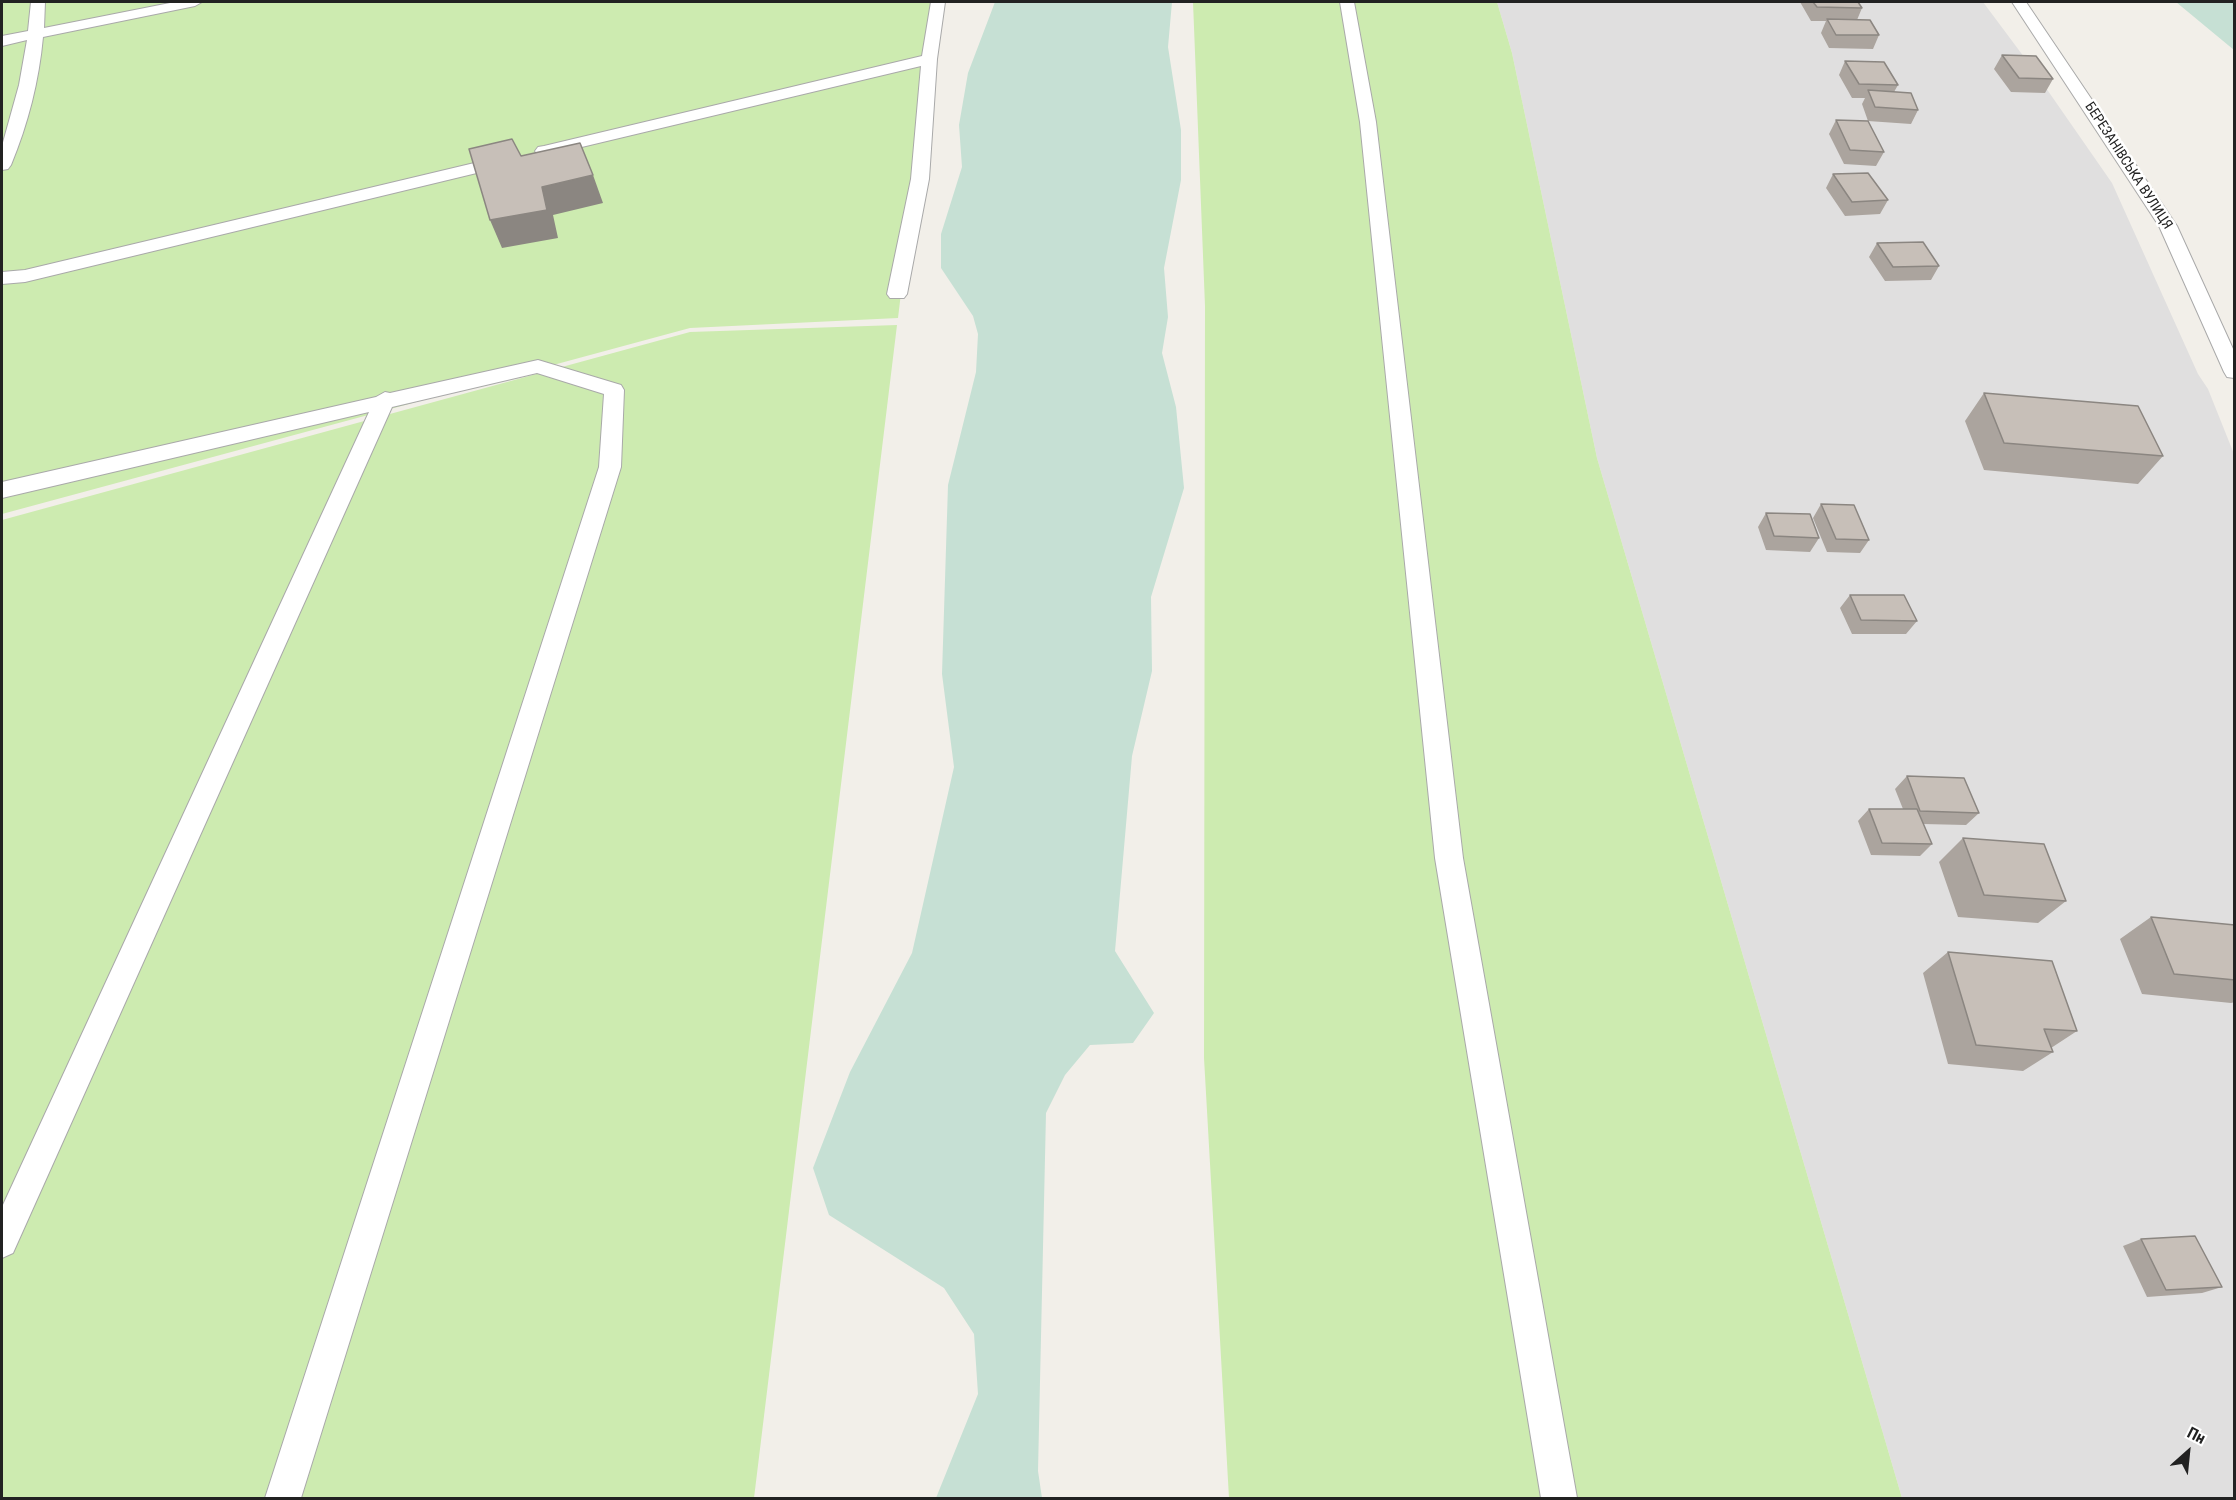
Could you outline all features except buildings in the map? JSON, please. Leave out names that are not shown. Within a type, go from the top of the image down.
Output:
[{"type":"lane","points":[[2,165],[11,145],[38,33],[38,2]]},
{"type":"lane","points":[[2,41],[195,2]]},
{"type":"lane","points":[[897,294],[920,179],[929,59],[938,2]]},
{"type":"lane","points":[[1347,2],[1368,122],[1449,858],[1559,1498]]},
{"type":"lane","name":"БЕРЕЗАНІВСЬКА ВУЛИЦЯ","points":[[2019,2],[2169,226],[2235,372]]},
{"type":"lane","points":[[2,278],[25,276],[929,59]]},
{"type":"lane","points":[[2,490],[385,399],[538,366],[614,390],[610,467],[283,1498]]},
{"type":"lane","points":[[2,1242],[385,399]]},
{"type":"shaded area","points":[[1497,2],[1983,2],[2112,183],[2198,374],[2208,389],[2234,454],[2234,1498],[1902,1498],[1597,458],[1512,53]]},
{"type":"green space","points":[[2,2],[936,2],[898,318],[690,328],[2,514]]},
{"type":"green space","points":[[995,2],[1172,2],[1168,47],[1181,130],[1181,180],[1164,268],[1168,317],[1162,353],[1176,407],[1184,488],[1151,597],[1152,671],[1132,756],[1115,951],[1154,1013],[1133,1043],[1090,1045],[1065,1075],[1046,1113],[1038,1471],[1042,1498],[936,1498],[978,1394],[974,1334],[944,1288],[829,1215],[813,1168],[850,1072],[912,953],[954,767],[942,674],[948,485],[976,372],[978,334],[973,316],[941,268],[941,234],[962,167],[959,125],[968,73]]},
{"type":"green space","points":[[1193,2],[1497,2],[1512,53],[1597,458],[1902,1498],[1229,1498],[1204,1058],[1205,306]]},
{"type":"green space","points":[[2176,2],[2234,2],[2234,50]]},
{"type":"green space","points":[[897,325],[754,1498],[2,1498],[2,520],[690,332]]}]
